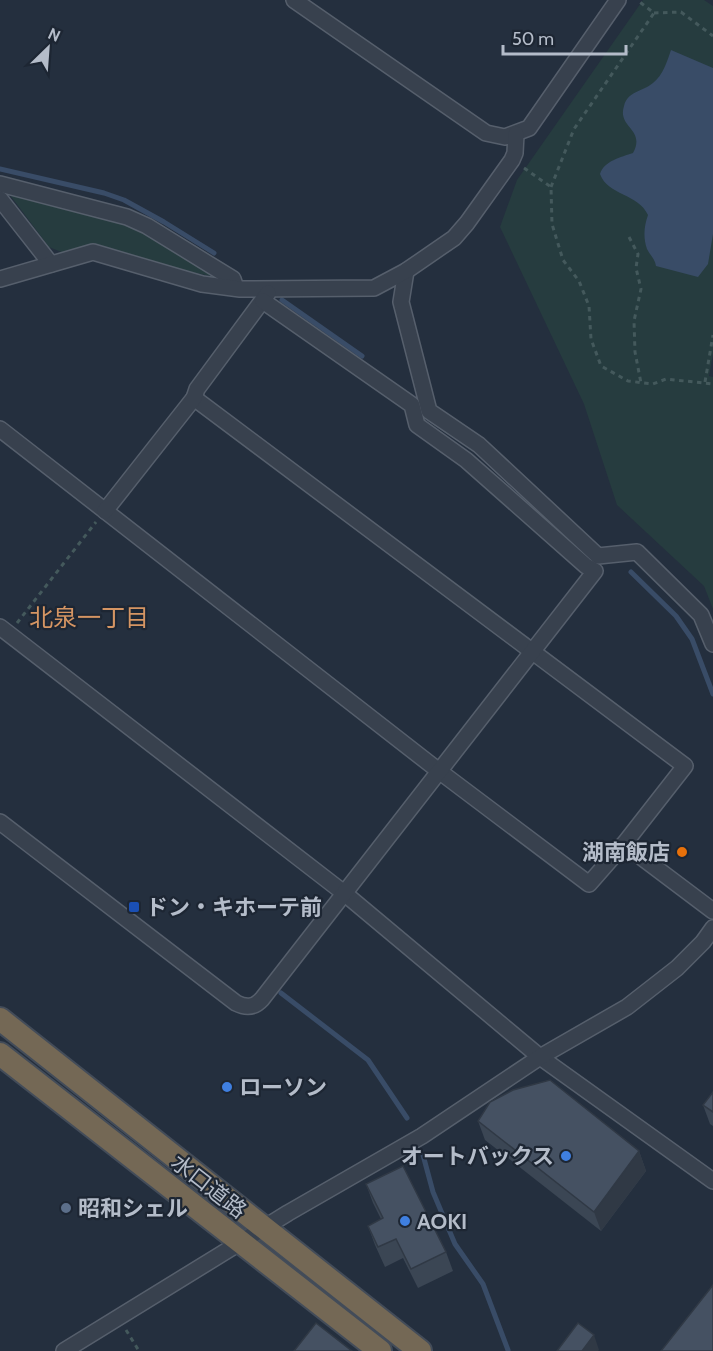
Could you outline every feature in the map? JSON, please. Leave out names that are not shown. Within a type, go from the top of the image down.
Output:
[{"type":"highway","name":"水口道路","points":[[0,1019],[420,1351]]},
{"type":"highway","name":"水口道路","points":[[0,1054],[380,1351]]},
{"type":"street","points":[[294,0],[486,133],[505,137],[529,128],[618,0]]},
{"type":"street","points":[[0,279],[93,252],[202,284],[272,289],[374,288],[406,271],[454,238],[512,160],[515,153],[516,134]]},
{"type":"street","points":[[0,184],[127,217],[147,226],[232,279],[236,288]]},
{"type":"street","points":[[0,199],[51,264]]},
{"type":"street","points":[[406,271],[401,302],[429,411],[479,445],[598,556],[636,552],[701,615],[713,645]]},
{"type":"street","points":[[105,511],[194,398],[197,389],[272,289]]},
{"type":"street","points":[[0,822],[236,1003],[250,1007],[262,999],[595,571],[466,460],[417,424],[412,405],[262,301]]},
{"type":"street","points":[[0,429],[439,771],[589,884],[624,844],[685,766],[194,398]]},
{"type":"street","points":[[428,432],[438,418]]},
{"type":"street","points":[[2,634],[344,892],[540,1057],[713,1181]]},
{"type":"street","points":[[624,844],[713,911]]},
{"type":"street","points":[[64,1351],[263,1228],[422,1136],[540,1057],[627,1007],[677,968],[703,942],[713,928]]},
{"type":"path","points":[[637,0],[654,13],[681,12],[713,36]]},
{"type":"path","points":[[654,13],[574,129],[551,187],[552,224],[563,260],[579,281],[589,306],[591,339],[601,366],[628,381],[653,384],[666,380],[713,384]]},
{"type":"path","points":[[512,160],[551,187]]},
{"type":"path","points":[[629,237],[638,254],[636,268],[641,289],[634,321],[635,352],[641,383]]},
{"type":"path","points":[[705,382],[713,335]]},
{"type":"path","points":[[2,634],[17,624],[105,511]]},
{"type":"path","points":[[118,1317],[139,1351]]},
{"type":"green space","points":[[643,0],[704,0],[713,6],[713,354],[709,376],[713,377],[713,609],[704,586],[617,505],[584,404],[500,227],[517,180]]},
{"type":"green space","points":[[7,191],[134,225],[225,279],[182,270],[93,243],[64,253],[49,247]]},
{"type":"water","points":[[671,50],[713,68],[713,234],[708,264],[698,277],[656,266],[645,241],[648,215],[637,202],[609,187],[600,174],[609,163],[633,153],[636,139],[624,119],[624,106],[629,97],[656,80]]},
{"type":"building","name":"オートバックス","points":[[550,1080],[639,1151],[594,1212],[478,1121],[490,1102],[513,1090]]},
{"type":"building","points":[[713,1092],[713,1112],[703,1105]]},
{"type":"building","name":"AOKI","points":[[403,1166],[446,1252],[411,1269],[396,1239],[378,1247],[368,1226],[383,1218],[366,1184]]},
{"type":"building","points":[[713,1285],[713,1351],[661,1351]]},
{"type":"building","points":[[316,1323],[352,1351],[294,1351]]},
{"type":"building","points":[[578,1323],[594,1335],[582,1351],[557,1351]]},
{"type":"waterway","points":[[0,169],[104,193],[124,200],[214,253]]},
{"type":"waterway","points":[[282,300],[362,356]]},
{"type":"waterway","points":[[631,572],[676,616],[692,639],[713,694]]},
{"type":"waterway","points":[[281,993],[368,1060],[407,1118]]},
{"type":"waterway","points":[[423,1155],[433,1192],[455,1244],[483,1284],[508,1350]]},
{"type":"place","name":"湖南飯店","points":[[682,852]]},
{"type":"place","name":"ドン・キホーテ前","points":[[134,907]]},
{"type":"place","name":"ローソン","points":[[227,1087]]},
{"type":"place","name":"オートバックス","points":[[566,1156]]},
{"type":"place","name":"昭和シェル","points":[[66,1208]]},
{"type":"place","name":"AOKI","points":[[405,1221]]},
{"type":"district","name":"北泉一丁目","points":[[89,618]]}]
